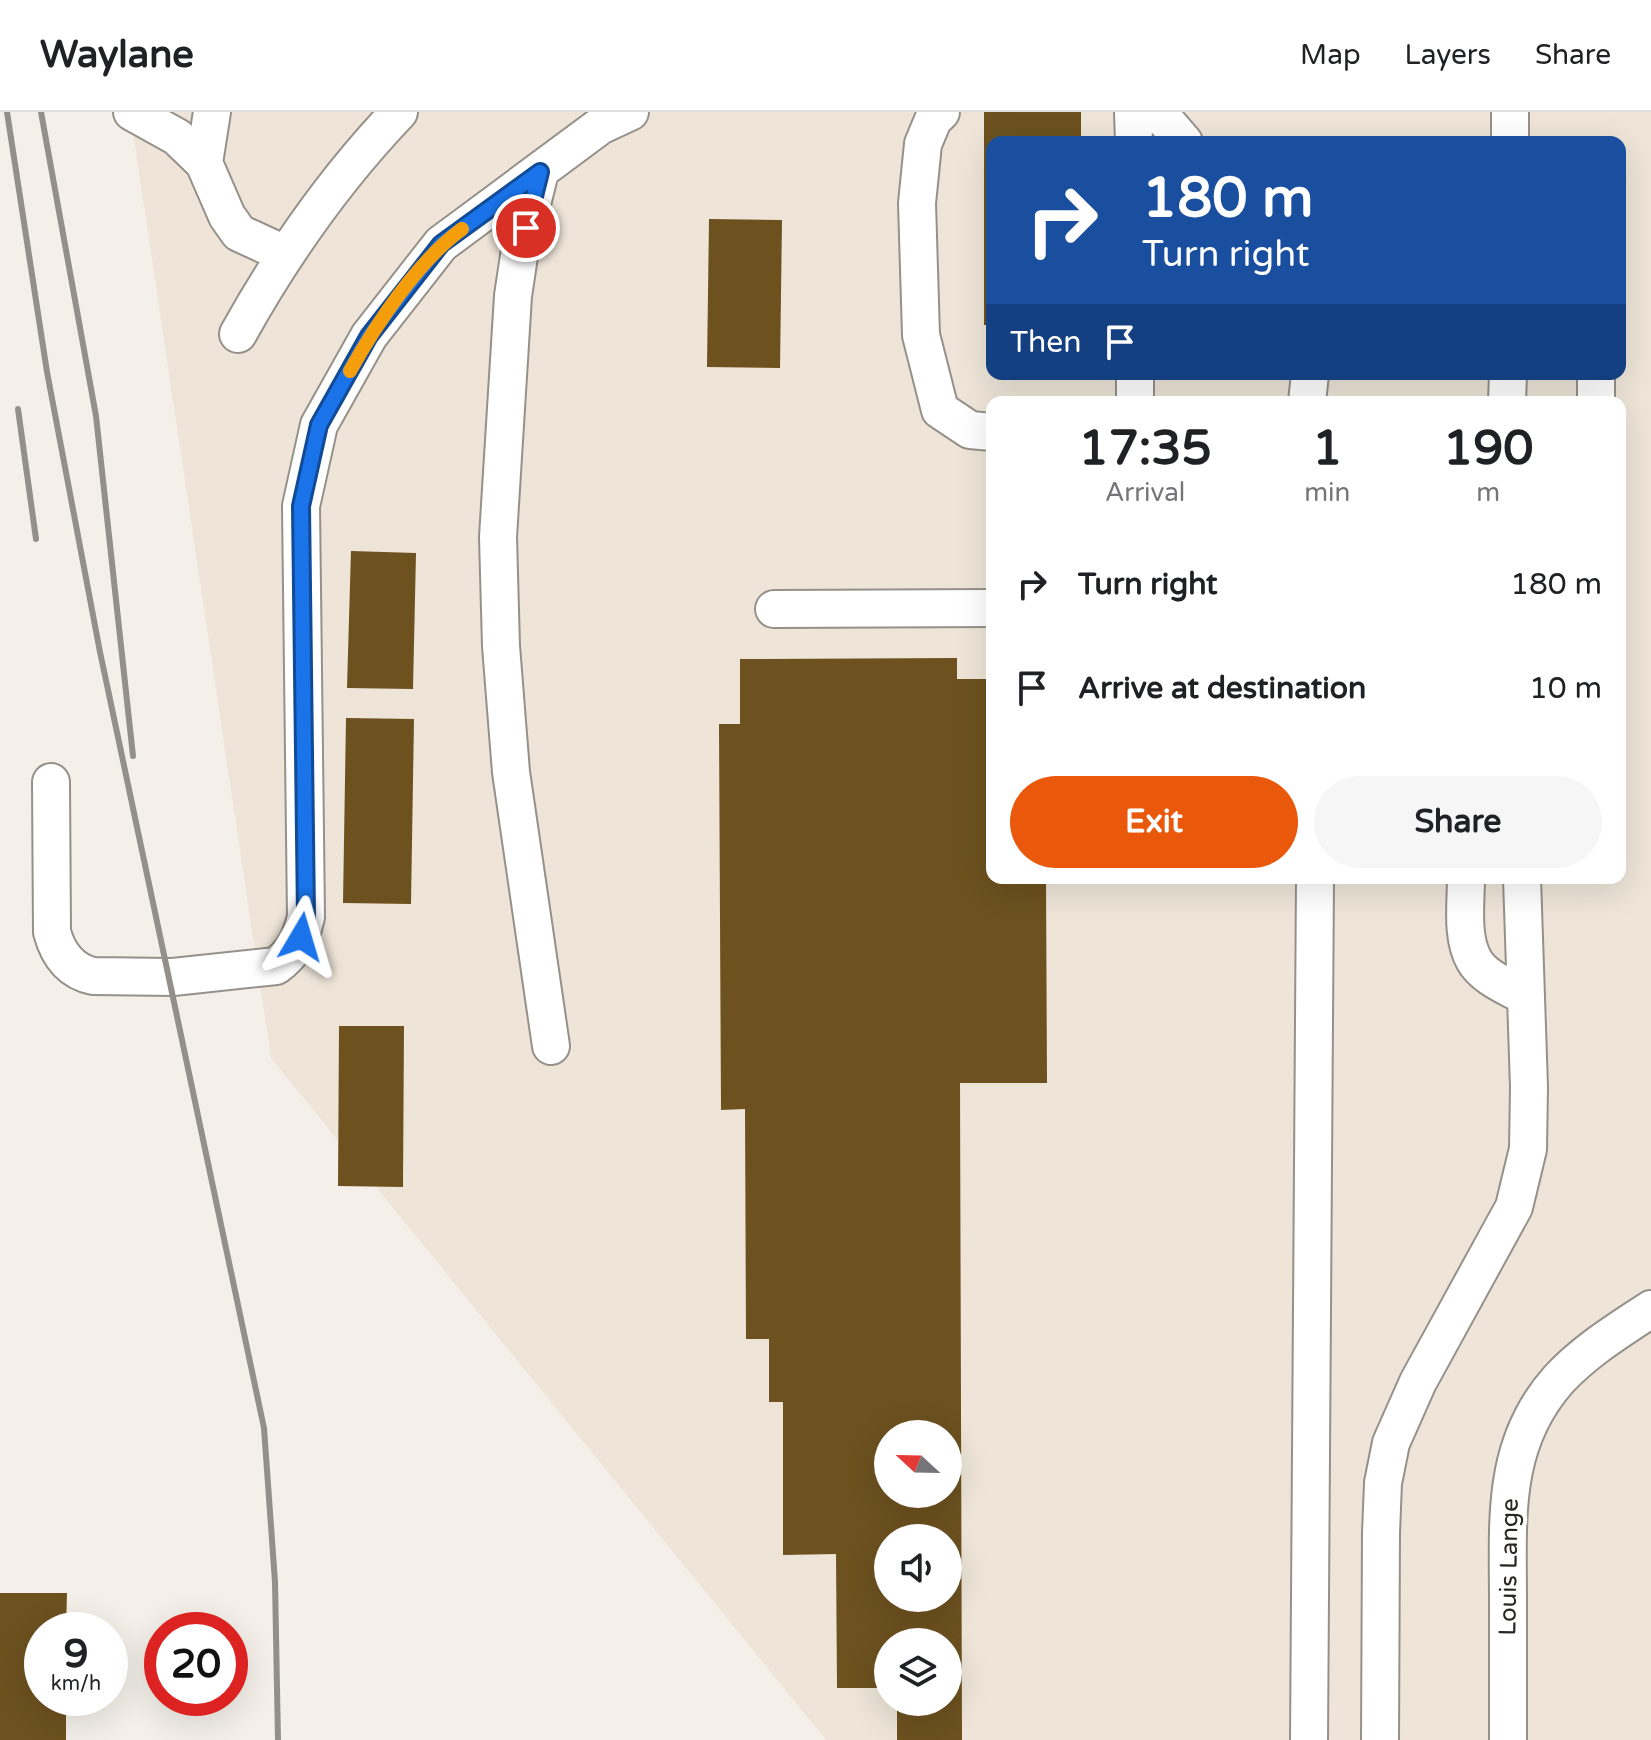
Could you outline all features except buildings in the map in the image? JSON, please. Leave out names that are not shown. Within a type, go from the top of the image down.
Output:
[{"type":"street","points":[[132,112],[177,137],[204,163],[227,216],[239,233],[285,254]]},
{"type":"street","points":[[204,163],[212,112]]},
{"type":"street","points":[[238,334],[285,254],[335,184],[399,112]]},
{"type":"street","points":[[51,782],[52,932],[56,948],[66,961],[82,973],[93,976],[173,977],[276,966],[295,948],[306,917],[301,506],[319,425],[369,336],[441,244],[600,126],[630,112]]},
{"type":"street","points":[[941,112],[933,120],[923,144],[917,203],[921,335],[940,410],[970,430],[986,431]]},
{"type":"street","points":[[1133,112],[1134,136]]},
{"type":"street","points":[[1158,112],[1179,136]]},
{"type":"street","points":[[1510,112],[1510,136]]},
{"type":"street","points":[[540,172],[519,256],[511,311],[498,537],[501,646],[511,772],[551,1046]]},
{"type":"street","points":[[774,609],[986,608]]},
{"type":"street","points":[[1309,1740],[1315,884]]},
{"type":"street","points":[[1466,884],[1467,935],[1474,961],[1488,975],[1526,997]]},
{"type":"street","points":[[1380,1740],[1383,1483],[1391,1443],[1418,1382],[1514,1207],[1528,1149],[1526,997],[1530,884]]},
{"type":"street","name":"Louis Lange","points":[[1508,1740],[1508,1504],[1518,1451],[1535,1414],[1558,1380],[1588,1353],[1651,1309]]},
{"type":"shaded area","points":[[130,112],[1651,112],[1651,1740],[826,1740],[271,1058]]},
{"type":"railway","points":[[7,112],[47,372],[100,652],[264,1428],[275,1582],[278,1740]]},
{"type":"railway","points":[[41,112],[96,416],[133,756]]},
{"type":"railway","points":[[18,409],[36,539]]},
{"type":"slow traffic","points":[[350,371],[369,336],[441,244],[462,229]]},
{"type":"route","points":[[301,937],[306,917],[301,506],[319,425],[369,336],[441,244],[540,172],[526,228]]}]
